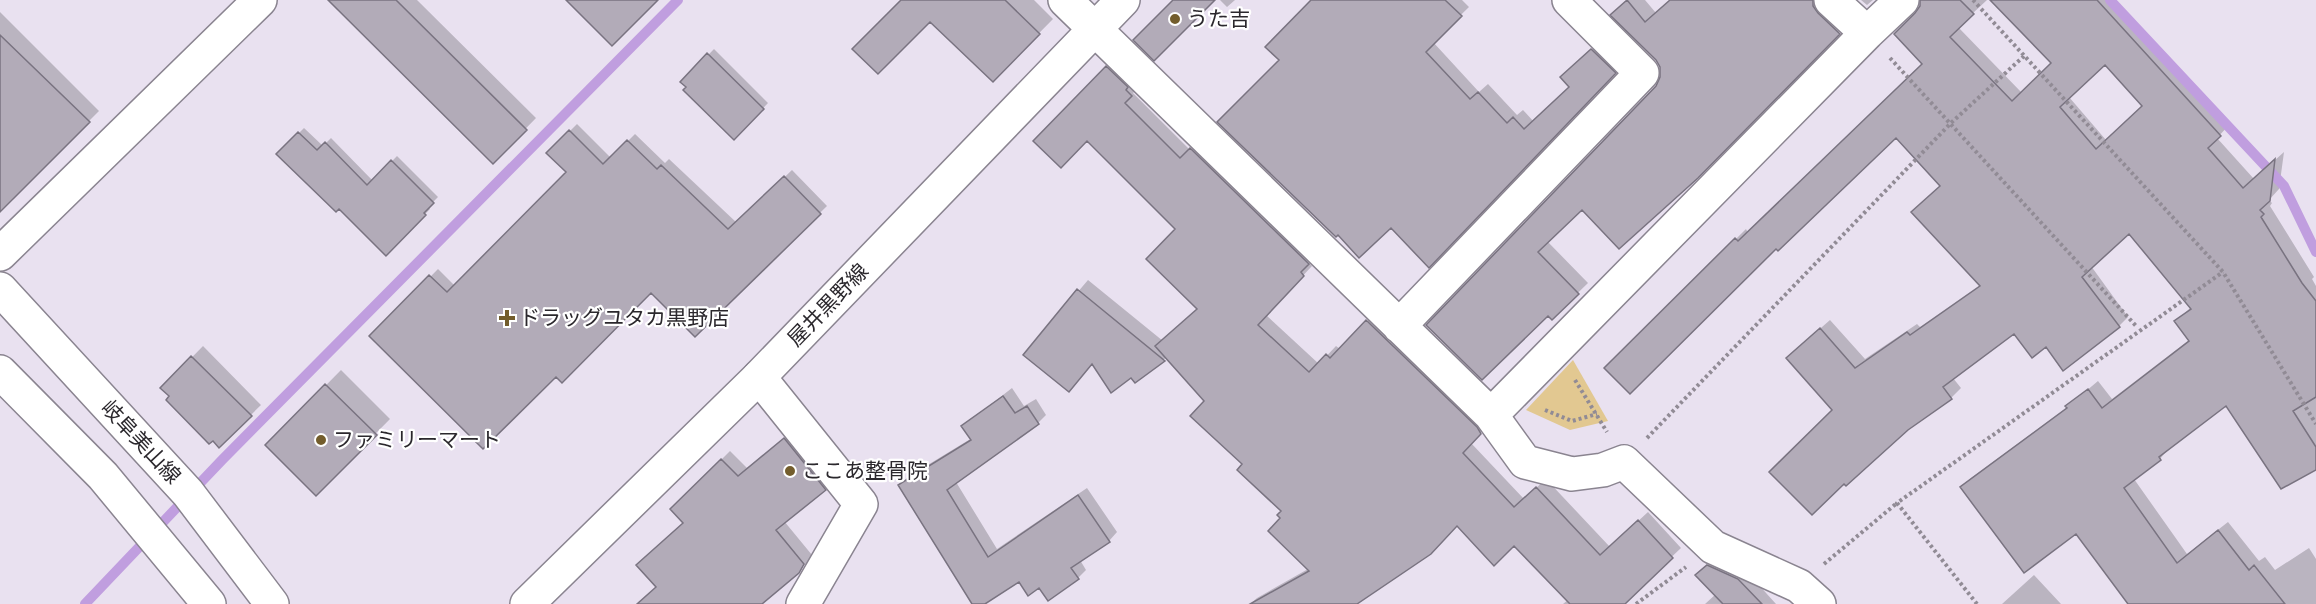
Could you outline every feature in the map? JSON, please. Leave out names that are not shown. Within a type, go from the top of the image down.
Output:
[{"type":"street","points":[[0,254],[260,0]]},
{"type":"street","points":[[1065,0],[1491,415],[1525,462],[1572,474],[1603,470],[1624,462],[1713,547],[1809,595]]},
{"type":"street","name":"屋井黒野線","points":[[527,604],[759,377],[1123,0]]},
{"type":"street","points":[[1399,326],[1642,74],[1569,0]]},
{"type":"street","points":[[1831,0],[1867,33]]},
{"type":"street","points":[[1491,415],[1902,0]]},
{"type":"street","name":"岐阜美山線","points":[[0,289],[188,493],[272,604]]},
{"type":"street","points":[[0,372],[103,476],[209,604]]},
{"type":"street","points":[[759,377],[861,504],[802,604]]},
{"type":"path","points":[[1973,0],[2223,272],[2316,424]]},
{"type":"path","points":[[1867,33],[2138,327]]},
{"type":"path","points":[[1573,376],[1624,462],[1951,123],[2024,56]]},
{"type":"path","points":[[1809,595],[1897,503],[2223,272]]},
{"type":"path","points":[[1539,408],[1572,421],[1597,414]]},
{"type":"path","points":[[1897,503],[1977,604]]},
{"type":"path","points":[[1636,604],[1713,547]]},
{"type":"shaded area","points":[[1573,360],[1608,421],[1570,430],[1526,410]]},
{"type":"building","points":[[328,0],[396,0],[527,130],[493,164]]},
{"type":"building","points":[[566,0],[658,0],[612,46]]},
{"type":"building","points":[[901,0],[1005,0],[1040,34],[993,82],[930,22],[878,74],[852,49]]},
{"type":"building","name":"うた吉","points":[[1173,0],[1215,0],[1154,61],[1133,40]]},
{"type":"building","points":[[1311,0],[1445,0],[1462,16],[1426,52],[1470,99],[1478,92],[1507,123],[1513,117],[1524,129],[1569,87],[1560,77],[1591,49],[1616,73],[1429,268],[1391,228],[1359,258],[1338,235],[1336,237],[1217,122],[1279,60],[1265,47]]},
{"type":"building","points":[[1627,0],[1645,22],[1670,0],[1813,0],[1813,6],[1818,13],[1840,34],[1698,178],[1619,249],[1582,210],[1538,252],[1579,294],[1552,320],[1548,316],[1482,380],[1426,325],[1656,86],[1660,77],[1660,67],[1656,60],[1610,15]]},
{"type":"building","points":[[1920,0],[1960,0],[1974,14],[1950,37],[2012,101],[2051,63],[1990,0],[2097,0],[2221,136],[2208,148],[2243,188],[2275,159],[2270,201],[2260,210],[2264,214],[2261,217],[2302,283],[2316,301],[2316,397],[2293,411],[2316,447],[2316,470],[2281,489],[2226,406],[2159,457],[2161,460],[2124,488],[2177,563],[2218,530],[2249,570],[2254,565],[2285,604],[2128,604],[2076,534],[2024,573],[1960,487],[2067,408],[2065,406],[2088,389],[2102,408],[2189,341],[2174,321],[2191,309],[2129,234],[2082,277],[2120,327],[2063,371],[2046,347],[2032,358],[2014,334],[1943,387],[1952,399],[1908,430],[1846,486],[1844,484],[1812,515],[1769,472],[1832,410],[1786,358],[1820,328],[1855,368],[1907,332],[1910,335],[1980,286],[1911,212],[1940,186],[1896,138],[1778,251],[1776,249],[1630,394],[1604,368],[1735,238],[1738,241],[1922,64],[1894,34],[1920,6]],"holes":[[[2105,65],[2142,106],[2096,149],[2060,107]]]},
{"type":"building","points":[[0,35],[90,122],[0,212]]},
{"type":"building","points":[[707,53],[764,109],[734,140],[683,90],[686,87],[680,82]]},
{"type":"building","points":[[1106,66],[1128,87],[1126,90],[1132,96],[1125,103],[1180,158],[1190,148],[1309,264],[1301,272],[1304,276],[1258,325],[1309,372],[1326,354],[1330,358],[1366,320],[1477,427],[1481,434],[1463,453],[1514,507],[1536,487],[1600,555],[1638,520],[1673,558],[1625,604],[1570,604],[1514,546],[1494,566],[1457,526],[1431,554],[1357,604],[1250,604],[1309,571],[1268,531],[1280,518],[1277,515],[1281,511],[1237,470],[1242,464],[1190,416],[1204,401],[1155,346],[1197,309],[1146,259],[1175,229],[1087,141],[1061,168],[1033,141]]},
{"type":"building","name":"ドラッグユタカ黒野店","points":[[569,130],[603,164],[627,140],[657,169],[661,165],[728,229],[784,176],[821,214],[695,337],[651,293],[562,383],[556,377],[483,449],[369,336],[429,275],[447,292],[566,172],[546,153]]},
{"type":"building","points":[[298,132],[317,150],[325,142],[367,185],[391,160],[434,203],[424,213],[426,215],[386,256],[339,209],[336,212],[276,154]]},
{"type":"building","points":[[1077,289],[1165,361],[1135,383],[1131,378],[1111,393],[1092,364],[1069,392],[1023,355]]},
{"type":"building","points":[[191,356],[252,416],[219,448],[213,441],[209,444],[166,400],[169,396],[160,388]]},
{"type":"building","name":"ファミリーマート","points":[[325,384],[377,435],[316,496],[265,445]]},
{"type":"building","points":[[1003,396],[1015,413],[1027,406],[1039,424],[947,490],[988,557],[1078,495],[1110,542],[1071,568],[1079,579],[1048,601],[1039,588],[1028,596],[1019,582],[985,604],[972,604],[898,485],[971,440],[961,426]]},
{"type":"building","points":[[784,438],[826,490],[776,530],[804,564],[799,573],[762,604],[637,604],[656,587],[636,565],[683,523],[670,509],[721,459],[738,476]]},
{"type":"building","points":[[1707,565],[1738,579],[1762,604],[1723,604],[1695,575]]},
{"type":"waterway","points":[[85,604],[222,460],[678,0]]},
{"type":"waterway","points":[[2110,0],[2284,186],[2316,252]]},
{"type":"place","name":"うた吉","points":[[1175,19]]},
{"type":"place","name":"ドラッグユタカ黒野店","points":[[507,318]]},
{"type":"place","name":"ファミリーマート","points":[[321,440]]},
{"type":"place","name":"ここあ整骨院","points":[[790,471]]}]
